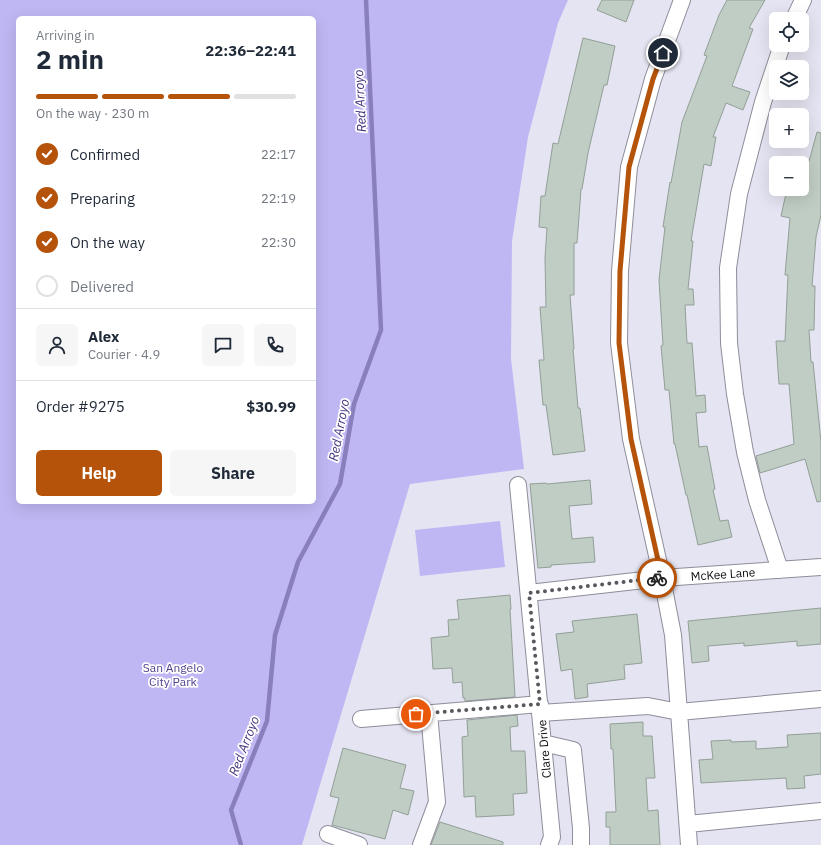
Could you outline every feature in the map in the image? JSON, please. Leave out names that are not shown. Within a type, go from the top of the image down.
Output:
[{"type":"street","points":[[682,0],[653,79],[629,167],[620,271],[619,343],[631,439],[673,635],[689,845]]},
{"type":"street","points":[[797,12],[803,0]]},
{"type":"street","points":[[780,52],[762,102],[739,194],[728,268],[729,343],[735,394],[745,452],[757,500],[780,570]]},
{"type":"street","name":"Clare Drive","points":[[518,485],[552,837],[549,845]]},
{"type":"street","name":"McKee Lane","points":[[529,593],[662,578],[821,567]]},
{"type":"street","points":[[361,719],[429,713],[540,708],[648,706],[679,712],[821,699]]},
{"type":"street","points":[[421,845],[437,802],[429,713]]},
{"type":"street","points":[[543,743],[574,750],[581,828],[581,845]]},
{"type":"street","points":[[688,824],[821,811]]},
{"type":"street","points":[[328,834],[359,845]]},
{"type":"green space","name":"San Angelo City Park","points":[[0,0],[568,0],[558,23],[528,137],[512,241],[511,359],[524,469],[410,484],[302,845],[0,845]]},
{"type":"green space","points":[[500,521],[505,567],[420,576],[415,530]]},
{"type":"building","points":[[602,0],[634,0],[626,22],[597,10]]},
{"type":"building","points":[[727,0],[765,0],[749,28],[753,29],[732,86],[750,92],[743,110],[726,103],[713,137],[716,137],[711,166],[704,164],[691,241],[693,241],[688,289],[693,289],[694,305],[685,305],[687,343],[692,343],[696,396],[705,395],[706,412],[696,413],[699,447],[707,446],[715,489],[713,490],[720,521],[728,520],[732,537],[698,545],[674,444],[669,390],[665,390],[661,346],[663,345],[659,280],[665,227],[663,227],[682,122],[707,56],[704,55],[719,15]]},
{"type":"building","points":[[583,38],[615,46],[607,85],[604,85],[581,189],[577,243],[574,243],[574,295],[570,295],[578,408],[580,408],[585,451],[553,455],[546,405],[543,405],[539,360],[544,360],[540,307],[546,307],[545,258],[547,228],[539,227],[541,196],[545,196],[553,143],[558,144]]},
{"type":"building","points":[[817,132],[821,133],[821,215],[816,237],[812,286],[815,286],[814,330],[809,330],[811,362],[813,362],[821,442],[821,501],[817,502],[805,459],[760,473],[756,456],[794,444],[789,384],[779,384],[776,341],[785,341],[788,275],[785,275],[790,218],[781,216],[785,196],[809,196],[809,161]]},
{"type":"building","points":[[590,480],[592,504],[569,506],[572,539],[593,537],[595,562],[551,565],[551,567],[538,568],[530,484]]},
{"type":"building","points":[[510,595],[515,697],[465,701],[465,698],[463,698],[462,682],[453,683],[452,668],[433,669],[431,638],[449,636],[448,620],[459,619],[457,600]]},
{"type":"building","points":[[821,608],[821,644],[797,646],[797,641],[744,646],[744,643],[708,646],[709,661],[692,663],[688,621]]},
{"type":"building","points":[[637,614],[642,663],[624,665],[625,679],[587,684],[588,697],[575,699],[572,669],[561,671],[556,634],[574,632],[572,621]]},
{"type":"building","points":[[517,715],[518,726],[510,727],[511,751],[525,751],[527,793],[513,794],[514,815],[476,817],[475,796],[464,797],[462,737],[468,736],[467,720]]},
{"type":"building","points":[[643,722],[643,736],[652,736],[655,778],[646,778],[648,811],[658,810],[660,845],[610,845],[610,827],[606,827],[606,812],[616,812],[613,749],[611,749],[610,724]]},
{"type":"building","points":[[821,733],[821,774],[804,776],[805,788],[787,789],[786,778],[701,783],[699,760],[713,759],[711,741],[756,741],[756,749],[788,747],[787,735]]},
{"type":"building","points":[[343,748],[406,765],[400,788],[414,791],[408,815],[393,810],[385,839],[332,825],[339,798],[330,796]]},
{"type":"building","points":[[440,822],[503,842],[503,845],[431,845]]},
{"type":"waterway","name":"Red Arroyo","points":[[241,845],[231,810],[267,721],[275,635],[298,562],[340,484],[354,404],[381,330],[366,0]]},
{"type":"way so far","points":[[416,714],[540,704],[529,593],[657,578]]},
{"type":"route","points":[[657,578],[662,578],[631,439],[619,343],[620,271],[629,167],[653,79],[663,53]]}]
